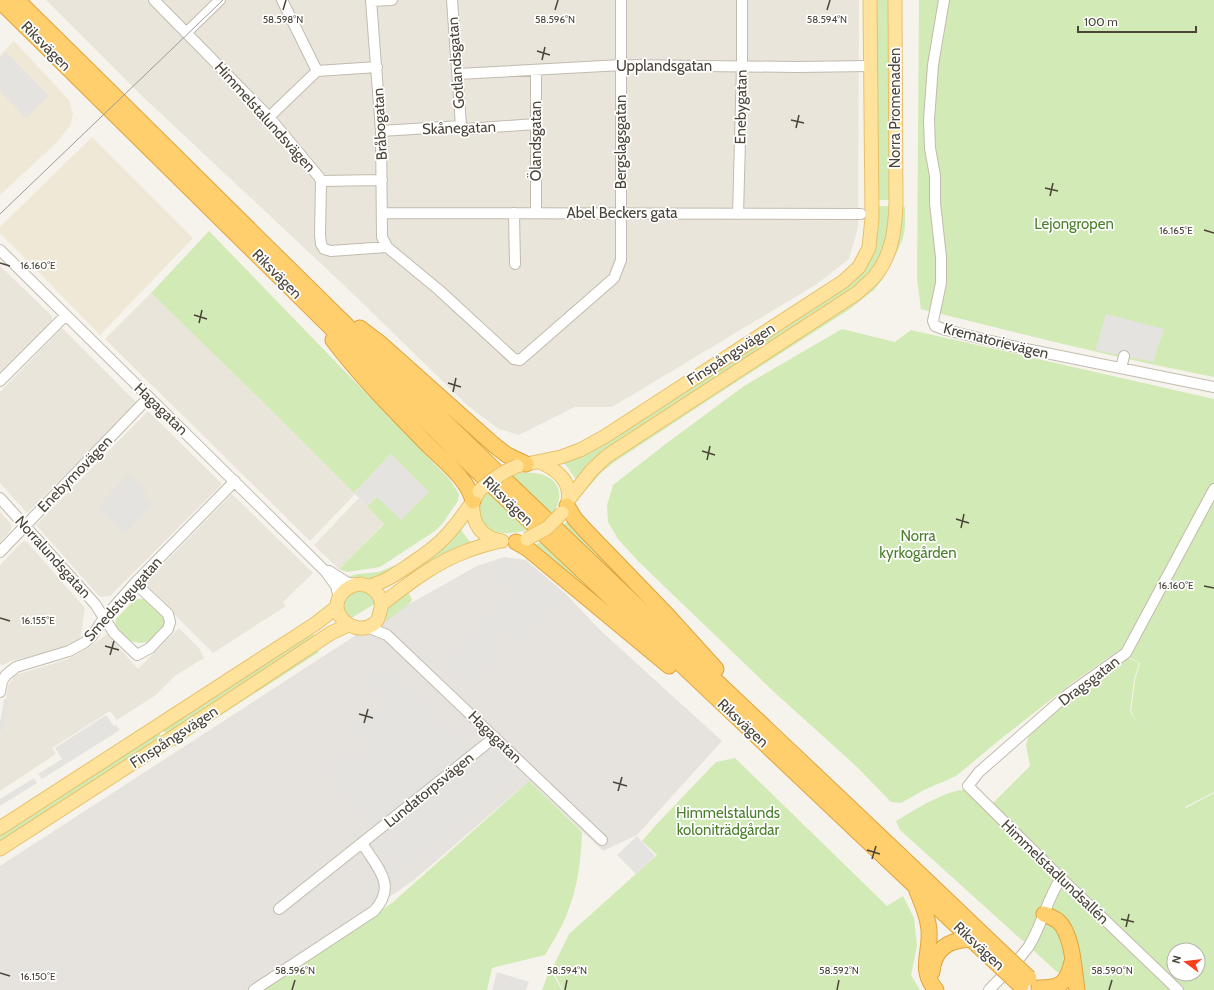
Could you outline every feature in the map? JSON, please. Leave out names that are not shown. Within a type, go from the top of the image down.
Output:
[{"type":"highway","name":"Riksvägen","points":[[17,0],[311,299],[464,458],[971,939],[993,952]]},
{"type":"highway","name":"Riksvägen","points":[[0,1],[311,299],[767,730],[993,952],[1031,986]]},
{"type":"highway","points":[[311,299],[349,318],[381,344],[494,445],[507,455],[528,464]]},
{"type":"highway","points":[[311,299],[341,351],[476,496]]},
{"type":"highway","points":[[566,506],[584,530],[690,640],[767,730]]},
{"type":"highway","points":[[522,540],[528,549],[777,755]]},
{"type":"highway","points":[[915,886],[929,929],[926,969],[931,984],[936,990]]},
{"type":"highway","points":[[1044,914],[1057,921],[1065,932],[1071,951],[1077,990]]},
{"type":"highway","points":[[936,990],[932,973],[935,957],[947,944],[961,939],[971,939]]},
{"type":"highway","points":[[1031,986],[1055,987],[1063,982],[1067,976],[1072,961]]},
{"type":"main road","name":"Norra Promenaden","points":[[870,0],[873,204]]},
{"type":"main road","name":"Norra Promenaden","points":[[895,0],[896,215]]},
{"type":"main road","name":"Finspångsvägen","points":[[528,464],[561,457],[580,450],[604,437],[844,281],[859,267],[869,248],[873,204]]},
{"type":"main road","name":"Finspångsvägen","points":[[566,506],[592,470],[607,456],[857,293],[876,275],[890,251],[896,215]]},
{"type":"main road","points":[[528,464],[552,468],[562,476],[566,486],[566,506],[547,528],[522,540],[500,541],[467,550],[446,560],[407,585],[381,607],[375,624],[367,627],[355,628],[344,622],[338,613],[338,603],[343,591],[349,586],[379,584],[403,570],[433,548],[453,527],[476,496],[492,479],[505,470],[528,464]]},
{"type":"main road","points":[[476,496],[472,511],[473,519],[478,528],[487,536],[500,541]]},
{"type":"main road","points":[[365,585],[375,590],[381,607]]},
{"type":"main road","name":"Finspångsvägen","points":[[0,828],[315,624],[338,603]]},
{"type":"main road","name":"Finspångsvägen","points":[[0,849],[331,633],[348,625]]},
{"type":"street","name":"Himmelstalundsvägen","points":[[154,0],[269,117],[321,181],[320,235],[321,244],[324,249],[331,252],[387,248]]},
{"type":"street","points":[[186,33],[220,0]]},
{"type":"street","points":[[282,0],[317,71]]},
{"type":"street","points":[[371,1],[392,0]]},
{"type":"street","name":"Gotlandsgatan","points":[[452,0],[461,126]]},
{"type":"street","name":"Bergslagsgatan","points":[[387,248],[439,290],[514,359],[520,360],[614,278],[621,260],[621,0]]},
{"type":"street","name":"Enebygatan","points":[[738,214],[742,66],[742,0]]},
{"type":"street","name":"Krematorievägen","points":[[944,0],[933,65],[929,120],[930,148],[935,176],[935,202],[941,257],[941,283],[933,321],[935,326],[1012,346],[1214,387]]},
{"type":"street","name":"Bråbogatan","points":[[371,1],[381,131],[383,213],[382,237],[387,248]]},
{"type":"street","name":"Upplandsgatan","points":[[458,74],[622,65],[870,66]]},
{"type":"street","points":[[269,117],[317,71],[377,67]]},
{"type":"street","name":"Ölandsgatan","points":[[536,70],[536,212]]},
{"type":"street","name":"Skånegatan","points":[[381,131],[461,126],[466,129],[536,124]]},
{"type":"street","points":[[321,181],[382,180]]},
{"type":"street","points":[[514,212],[515,264]]},
{"type":"street","name":"Abel Beckers gata","points":[[383,213],[536,212],[861,214]]},
{"type":"street","name":"Hagagatan","points":[[0,250],[322,568],[336,586],[338,603]]},
{"type":"street","points":[[0,381],[66,315]]},
{"type":"street","points":[[1121,368],[1124,356]]},
{"type":"street","name":"Enebymovägen","points":[[0,552],[149,397]]},
{"type":"street","name":"Smedstugugatan","points":[[0,692],[2,681],[6,675],[16,667],[76,648],[92,636],[104,618],[135,583],[235,481]]},
{"type":"street","name":"Dragsgatan","points":[[968,786],[979,772],[1067,695],[1126,653],[1214,488]]},
{"type":"street","name":"Norralundsgatan","points":[[0,498],[95,604],[114,633],[137,655],[150,648],[168,629],[170,622],[168,614],[135,583]]},
{"type":"street","name":"Hagagatan","points":[[322,568],[335,574],[342,580],[365,585]]},
{"type":"street","points":[[381,607],[386,635]]},
{"type":"street","name":"Hagagatan","points":[[367,627],[386,635],[602,840]]},
{"type":"street","name":"Lundatorpsvägen","points":[[279,909],[495,737]]},
{"type":"street","name":"Himmelstadlundsallén","points":[[968,786],[1178,990]]},
{"type":"street","points":[[254,990],[374,911],[380,905],[385,897],[386,888],[384,880],[362,843]]},
{"type":"street","points":[[989,990],[1026,950],[1034,936],[1052,895],[1062,878]]},
{"type":"shaded area","points":[[46,0],[859,0],[858,227],[849,259],[817,284],[612,407],[575,407],[519,435],[499,429],[468,406],[346,287],[142,96]]},
{"type":"shaded area","points":[[14,41],[69,100],[73,114],[71,124],[58,141],[0,195],[0,55]]},
{"type":"shaded area","points":[[6,52],[49,96],[26,118],[0,91],[0,58]]},
{"type":"shaded area","points":[[92,137],[193,238],[100,335],[0,233],[0,227]]},
{"type":"shaded area","points":[[0,266],[52,316],[52,321],[0,372]]},
{"type":"shaded area","points":[[151,293],[355,494],[310,541],[105,339]]},
{"type":"shaded area","points":[[1106,314],[1164,329],[1153,362],[1095,350]]},
{"type":"shaded area","points":[[62,328],[137,403],[27,513],[0,483],[0,392]]},
{"type":"shaded area","points":[[148,411],[222,484],[110,596],[102,597],[99,596],[36,525]]},
{"type":"shaded area","points":[[391,454],[429,492],[401,520],[377,497],[367,506],[354,493]]},
{"type":"shaded area","points":[[128,474],[147,491],[143,496],[152,505],[126,534],[97,507]]},
{"type":"shaded area","points":[[232,494],[313,573],[283,602],[286,606],[213,653],[144,584]]},
{"type":"shaded area","points":[[359,498],[384,523],[339,569],[314,545]]},
{"type":"shaded area","points":[[0,512],[11,524],[11,530],[0,542]]},
{"type":"shaded area","points":[[26,541],[85,608],[80,640],[68,648],[11,661],[3,665],[0,664],[0,565],[22,542]]},
{"type":"shaded area","points":[[504,557],[526,560],[567,595],[601,631],[722,741],[637,835],[603,851],[529,781],[414,880],[361,917],[247,990],[0,990],[0,866],[370,626],[477,566]]},
{"type":"shaded area","points":[[502,558],[526,580],[533,572],[559,597],[520,639],[512,632],[508,636],[500,629],[489,641],[499,651],[467,685],[458,677],[455,679],[444,668],[521,586],[519,585],[515,589],[493,568]]},
{"type":"shaded area","points":[[179,628],[199,648],[204,658],[176,675],[156,695],[117,720],[110,711],[52,748],[56,754],[0,791],[0,735],[4,728],[9,700],[6,699],[8,685],[15,675],[68,659],[87,649],[107,634],[138,669]]},
{"type":"shaded area","points":[[384,667],[434,713],[429,718],[440,730],[446,725],[469,749],[373,827],[355,799],[351,802],[327,765],[348,754],[353,762],[372,749],[357,725],[396,699],[392,695],[387,700],[370,680]]},
{"type":"shaded area","points":[[4,699],[9,700],[4,728],[0,735],[0,721]]},
{"type":"shaded area","points":[[106,715],[114,726],[116,725],[120,730],[42,779],[38,774],[62,759],[55,748]]},
{"type":"shaded area","points":[[492,744],[517,774],[393,875],[372,845]]},
{"type":"shaded area","points":[[34,778],[37,783],[0,806],[0,799]]},
{"type":"shaded area","points":[[637,836],[655,856],[636,874],[617,855]]},
{"type":"shaded area","points":[[497,972],[529,982],[526,990],[492,990]]},
{"type":"green space","points":[[875,0],[889,0],[890,200],[877,200]]},
{"type":"green space","name":"Lejongropen","points":[[919,0],[1214,0],[1214,377],[1103,353],[921,309],[917,279]]},
{"type":"green space","points":[[876,206],[889,206],[890,224],[882,256],[867,278],[577,481],[563,461],[852,281]]},
{"type":"green space","points":[[901,206],[905,207],[905,227],[903,238],[882,280],[874,290],[850,309],[613,463],[601,473],[585,491],[583,489],[602,468],[616,457],[871,288]]},
{"type":"green space","points":[[209,231],[450,480],[459,494],[458,501],[443,523],[435,531],[380,567],[347,572],[339,569],[384,524],[367,506],[377,497],[391,454],[354,493],[151,293]]},
{"type":"green space","name":"Norra kyrkogården","points":[[842,329],[895,342],[911,330],[1214,399],[1214,792],[1185,807],[1186,808],[1214,793],[1214,990],[1077,990],[900,830],[896,821],[932,800],[943,795],[962,790],[972,793],[988,808],[1030,766],[1026,745],[1030,732],[1071,697],[1118,666],[1126,657],[1139,663],[1134,680],[1130,711],[1138,724],[1131,711],[1135,680],[1140,663],[1121,653],[1119,650],[1072,683],[956,776],[924,790],[901,803],[891,802],[856,766],[774,692],[640,563],[618,539],[608,522],[607,505],[613,485],[744,386]]},
{"type":"green space","points":[[521,473],[540,474],[554,481],[559,492],[559,499],[554,512],[549,518],[507,478]]},
{"type":"green space","points":[[489,489],[530,529],[515,533],[505,533],[489,528],[480,518],[479,511],[484,497]]},
{"type":"green space","points":[[569,520],[707,665],[560,528]]},
{"type":"green space","points":[[458,526],[471,543],[410,579],[410,569]]},
{"type":"green space","points":[[543,541],[692,681],[532,546]]},
{"type":"green space","points":[[395,565],[398,569],[376,580],[352,579],[347,577],[357,574],[379,572]]},
{"type":"green space","points":[[363,590],[372,595],[376,603],[350,619],[345,612],[344,601],[349,594],[355,591]]},
{"type":"green space","points":[[408,592],[412,599],[411,602],[387,621],[387,611],[389,607],[395,600]]},
{"type":"green space","points":[[135,599],[148,599],[164,615],[165,623],[162,631],[149,642],[139,643],[131,641],[115,626],[116,619]]},
{"type":"green space","points":[[314,630],[312,642],[167,736],[162,729]]},
{"type":"green space","points":[[315,647],[319,652],[198,730],[175,747],[173,743]]},
{"type":"green space","points":[[158,731],[163,739],[0,844],[0,833]]},
{"type":"green space","name":"Himmelstalunds koloniträdgårdar","points":[[735,758],[887,906],[903,896],[914,918],[917,946],[911,975],[920,990],[563,990],[552,969],[569,934],[657,855],[642,841],[655,826],[716,762]]},
{"type":"green space","points":[[529,781],[582,832],[578,872],[571,902],[558,933],[545,955],[492,968],[487,990],[264,990],[392,903]]},
{"type":"green space","points":[[550,969],[562,990],[542,990]]},
{"type":"tram line","points":[[0,214],[223,0]]}]
